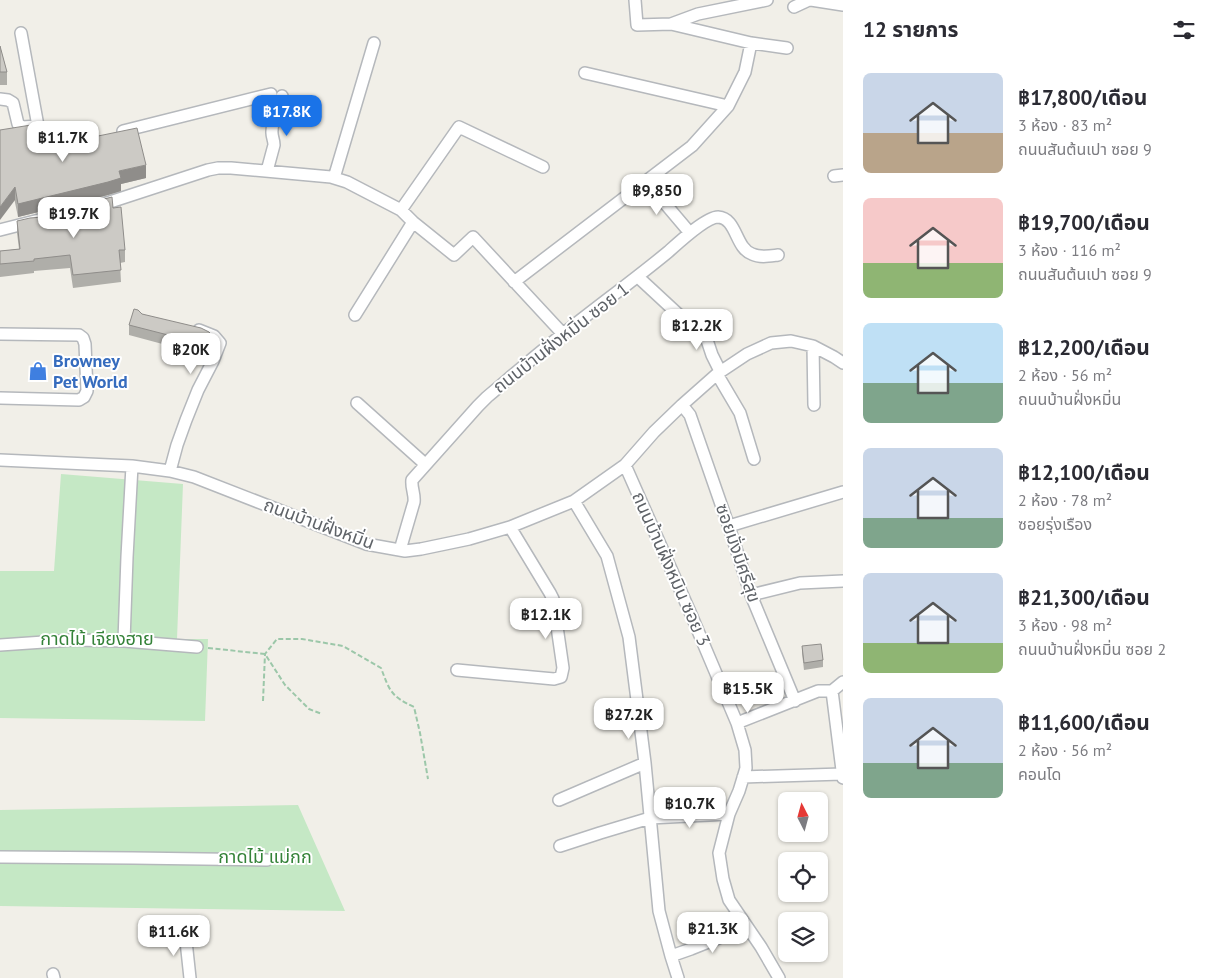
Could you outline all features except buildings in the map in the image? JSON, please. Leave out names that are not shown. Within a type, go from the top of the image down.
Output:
[{"type":"street","points":[[635,0],[637,25],[671,24],[751,43],[787,48]]},
{"type":"street","points":[[671,24],[698,14],[767,0]]},
{"type":"street","points":[[794,7],[810,0],[843,5]]},
{"type":"street","points":[[21,33],[38,126],[45,146],[50,149],[69,145]]},
{"type":"street","points":[[334,178],[374,43]]},
{"type":"street","points":[[514,282],[692,146],[728,106],[745,72],[751,43]]},
{"type":"street","points":[[585,73],[728,106]]},
{"type":"street","points":[[117,133],[277,95],[272,128],[274,145],[266,171]]},
{"type":"street","points":[[0,99],[13,103],[18,124],[22,127],[38,126]]},
{"type":"street","points":[[401,210],[459,127],[543,167]]},
{"type":"street","points":[[0,230],[110,202],[208,170],[225,168],[334,178],[347,182],[401,210],[454,255],[473,237],[563,334]]},
{"type":"street","points":[[646,181],[690,234]]},
{"type":"street","name":"ถนนบ้านฝั่งหมิ่น ซอย 1","points":[[400,550],[415,497],[411,484],[412,480],[425,464],[487,397],[563,334],[638,277],[690,234],[713,218],[719,217],[729,222],[746,251],[758,256],[778,255]]},
{"type":"street","points":[[355,315],[413,222]]},
{"type":"street","points":[[638,277],[680,315]]},
{"type":"street","points":[[700,319],[719,373],[740,413],[754,459]]},
{"type":"street","points":[[170,471],[186,420],[220,343],[214,336],[189,327]]},
{"type":"street","points":[[0,334],[79,334],[85,344],[87,391],[84,397],[79,400],[0,398]]},
{"type":"street","name":"ถนนบ้านฝั่งหมิ่น","points":[[0,460],[132,466],[170,471],[194,477],[366,544],[400,550],[421,549],[468,539],[510,527],[574,501],[625,465],[654,432],[719,373],[748,354],[771,343],[790,341],[813,346],[843,363]]},
{"type":"street","points":[[813,346],[814,405]]},
{"type":"street","points":[[357,403],[425,464]]},
{"type":"street","name":"ซอยมั่งมีศรีสุข","points":[[682,405],[690,415],[751,595],[795,701]]},
{"type":"street","name":"ถนนบ้านฝั่งหมิน ซอย 3","points":[[625,465],[690,612],[737,724],[745,750],[746,768],[729,814],[719,853],[729,900],[761,947],[779,978]]},
{"type":"street","points":[[124,641],[132,466]]},
{"type":"street","points":[[729,526],[843,492]]},
{"type":"street","points":[[574,501],[605,553],[626,626],[645,763],[659,911],[678,978]]},
{"type":"street","points":[[457,670],[554,679],[561,677],[563,668],[553,599],[510,527]]},
{"type":"street","points":[[751,595],[800,583],[843,581]]},
{"type":"street","points":[[0,645],[73,640],[124,641],[197,647]]},
{"type":"street","points":[[737,724],[818,691],[832,691],[843,682]]},
{"type":"street","points":[[743,777],[842,776],[832,691]]},
{"type":"street","points":[[559,800],[645,763]]},
{"type":"street","points":[[560,846],[650,818],[729,814]]},
{"type":"street","points":[[0,857],[267,860]]},
{"type":"street","points":[[671,956],[746,927]]},
{"type":"street","points":[[178,929],[186,941],[190,978]]},
{"type":"path","points":[[263,701],[265,654],[277,639],[302,639],[343,646],[381,668],[388,688],[398,700],[414,708],[428,779]]},
{"type":"path","points":[[197,647],[265,654]]},
{"type":"path","points":[[265,654],[285,685],[309,710],[322,714]]},
{"type":"green space","name":"กาดไม้ เจียงฮาย","points":[[61,474],[183,484],[177,639],[208,639],[205,721],[0,718],[0,571],[54,571]]},
{"type":"green space","name":"กาดไม้ แม่กก","points":[[298,805],[345,911],[0,906],[0,810]]},
{"type":"place","name":"Browney Pet World","points":[[38,371]]}]
